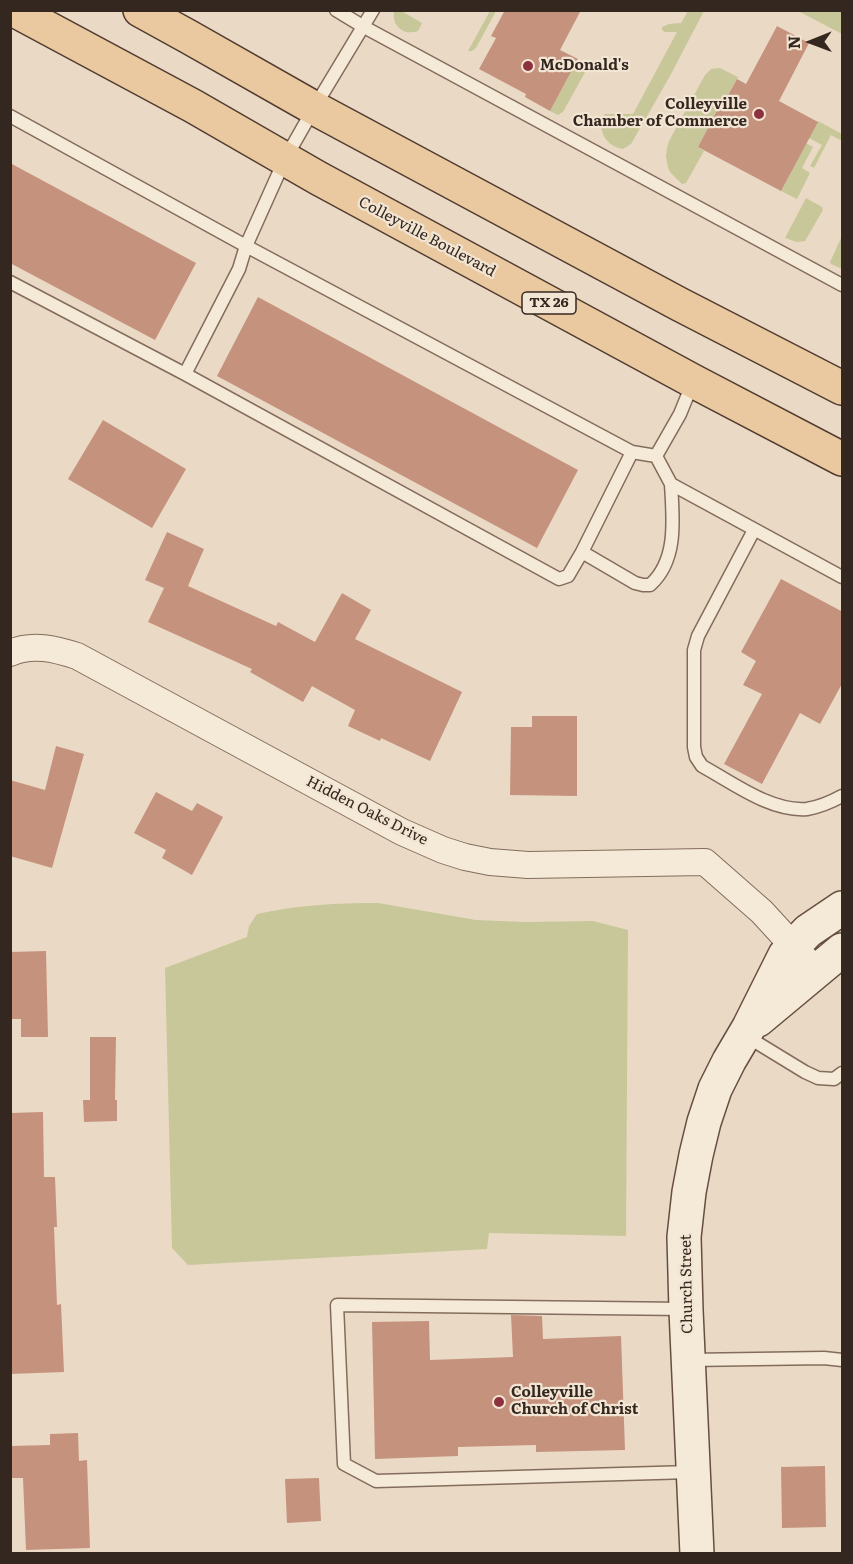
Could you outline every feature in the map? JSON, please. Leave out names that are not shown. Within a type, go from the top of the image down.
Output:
[{"type":"main road","name":"Colleyville Boulevard","points":[[14,10],[693,381],[843,459]]},
{"type":"main road","points":[[140,10],[314,108],[679,304],[842,387]]},
{"type":"street","name":"Hidden Oaks Drive","points":[[10,653],[31,647],[51,648],[77,656],[402,832],[465,857],[490,862],[528,865],[705,862],[762,912],[815,972]]},
{"type":"street","name":"Church Street","points":[[697,1554],[684,1237],[696,1155],[715,1089],[747,1031],[784,955],[808,931],[843,908]]},
{"type":"street","name":"Church Street","points":[[747,1031],[843,950]]},
{"type":"lane","points":[[336,10],[843,285]]},
{"type":"lane","points":[[185,374],[238,269],[285,159],[373,10]]},
{"type":"lane","points":[[10,116],[246,246],[632,452],[657,456]]},
{"type":"lane","points":[[10,282],[185,374],[559,579],[568,576],[582,552],[632,452]]},
{"type":"lane","points":[[657,456],[680,414],[693,381]]},
{"type":"lane","points":[[582,552],[635,583],[650,585],[658,578],[668,556],[673,537],[670,484],[657,456]]},
{"type":"lane","points":[[670,484],[843,577]]},
{"type":"lane","points":[[754,530],[698,636],[694,650],[694,747],[696,757],[702,766],[778,806],[808,809],[843,796]]},
{"type":"lane","points":[[747,1031],[805,1072],[818,1078],[834,1079],[843,1073]]},
{"type":"lane","points":[[686,1310],[337,1305],[344,1464],[376,1481],[693,1472]]},
{"type":"lane","points":[[689,1360],[814,1358],[843,1360]]},
{"type":"green space","points":[[394,11],[404,11],[422,23],[418,31],[408,32],[400,29],[395,21]]},
{"type":"green space","points":[[490,11],[496,11],[476,48],[468,51]]},
{"type":"green space","points":[[688,11],[704,11],[670,76],[631,144],[623,149],[612,145],[603,133],[602,117],[605,114],[633,114],[677,32],[665,32],[662,27],[681,23]]},
{"type":"green space","points":[[798,11],[842,11],[842,34]]},
{"type":"green space","points":[[577,61],[588,67],[563,112],[558,115],[550,111]]},
{"type":"green space","points":[[720,68],[738,77],[698,147],[704,151],[686,183],[682,184],[668,168],[666,156],[669,141],[705,75],[711,69]]},
{"type":"green space","points":[[818,121],[842,134],[842,141],[831,135],[814,168],[810,166],[822,145],[809,138]]},
{"type":"green space","points":[[806,143],[813,147],[802,168],[810,173],[797,199],[781,191]]},
{"type":"green space","points":[[806,198],[822,207],[823,210],[805,241],[797,242],[785,238]]},
{"type":"green space","points":[[842,236],[842,269],[830,262]]},
{"type":"green space","points":[[378,903],[476,920],[593,921],[628,930],[626,1236],[489,1233],[487,1249],[188,1265],[172,1248],[165,968],[247,937],[249,926],[257,914],[317,905]]},
{"type":"building","name":"McDonald's","points":[[505,10],[581,10],[560,50],[578,59],[550,111],[525,97],[526,94],[479,69],[496,38],[491,36]]},
{"type":"building","name":"Colleyville Chamber of Commerce","points":[[777,26],[809,43],[779,101],[818,122],[781,191],[698,147],[720,105],[722,106],[737,79],[746,84]]},
{"type":"building","points":[[10,163],[196,263],[155,340],[10,263]]},
{"type":"building","points":[[258,297],[578,470],[537,548],[217,376]]},
{"type":"building","points":[[103,420],[186,469],[152,528],[68,479]]},
{"type":"building","points":[[167,532],[204,549],[188,586],[276,626],[278,622],[315,642],[342,593],[371,610],[355,639],[462,692],[430,761],[381,738],[380,741],[348,726],[355,710],[312,686],[303,702],[250,672],[252,669],[148,622],[164,588],[145,580]]},
{"type":"building","points":[[781,579],[843,612],[843,682],[820,724],[800,713],[762,784],[724,764],[762,694],[743,685],[756,661],[741,652]]},
{"type":"building","points":[[532,716],[577,716],[577,796],[510,795],[511,727],[532,727]]},
{"type":"building","points":[[56,746],[84,754],[52,868],[10,856],[10,780],[45,790]]},
{"type":"building","points":[[156,792],[192,811],[197,803],[223,817],[192,875],[162,858],[166,850],[134,833]]},
{"type":"building","points":[[46,951],[48,1037],[21,1037],[21,1019],[10,1019],[10,952]]},
{"type":"building","points":[[90,1037],[116,1037],[117,1121],[84,1122],[83,1100],[90,1100]]},
{"type":"building","points":[[43,1112],[44,1177],[55,1177],[57,1305],[61,1304],[64,1372],[10,1374],[10,1113]]},
{"type":"building","name":"Colleyville Church of Christ","points":[[511,1315],[542,1316],[543,1339],[621,1336],[625,1450],[536,1452],[536,1445],[458,1447],[458,1456],[375,1459],[372,1322],[429,1321],[430,1360],[513,1357]]},
{"type":"building","points":[[78,1433],[79,1461],[87,1460],[90,1548],[26,1550],[23,1478],[10,1478],[10,1446],[50,1445],[50,1434]]},
{"type":"building","points":[[825,1466],[826,1527],[782,1528],[781,1467]]},
{"type":"building","points":[[319,1478],[321,1521],[287,1523],[285,1479]]},
{"type":"place","name":"McDonald's","points":[[528,66]]},
{"type":"place","name":"Colleyville Chamber of Commerce","points":[[759,114]]},
{"type":"place","name":"Colleyville Church of Christ","points":[[499,1402]]}]
